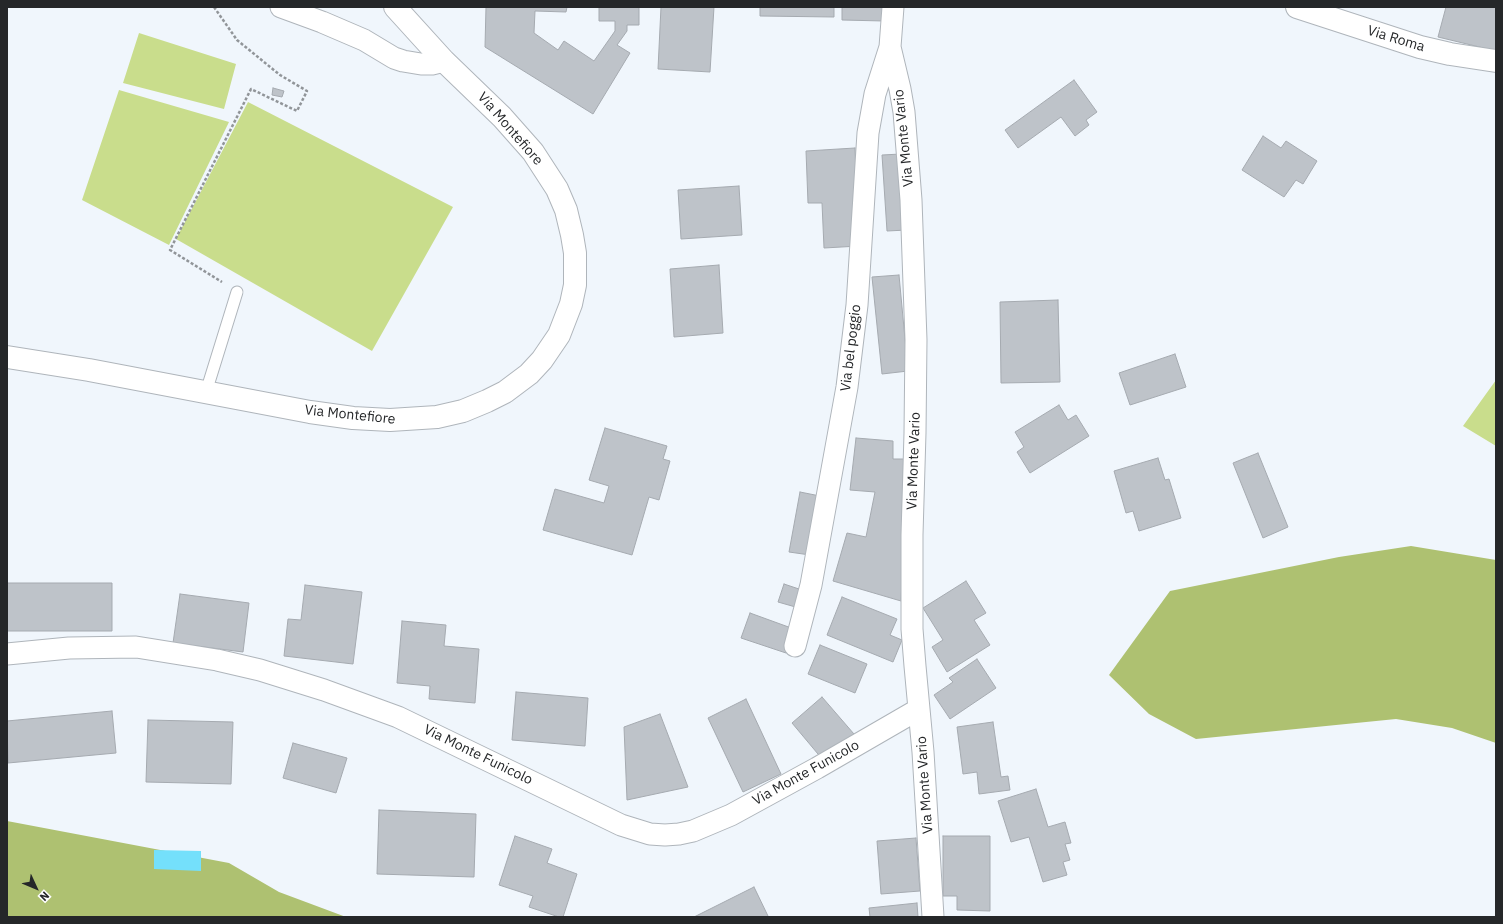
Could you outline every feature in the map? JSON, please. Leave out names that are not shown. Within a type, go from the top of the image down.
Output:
[{"type":"main road","name":"Via Montefiore","points":[[7,357],[331,415],[371,420],[425,418],[457,412],[487,401],[522,380],[546,355],[559,335],[571,304],[575,285],[575,253],[566,210],[557,189],[533,152],[502,117],[444,61],[395,7]]},
{"type":"main road","name":"Via Roma","points":[[1297,7],[1420,47],[1478,59],[1496,61]]},
{"type":"street","points":[[281,7],[315,19],[364,40],[394,58],[403,61],[420,64],[432,64],[444,61]]},
{"type":"street","name":"Via Monte Vario","points":[[893,7],[890,47],[904,112],[911,200],[916,340],[912,536],[912,629],[923,752],[933,917]]},
{"type":"street","name":"Via bel poggio","points":[[795,646],[811,585],[847,387],[858,290],[868,133],[875,94],[890,47]]},
{"type":"street","name":"Via Monte Funicolo","points":[[7,654],[69,648],[136,648],[210,659],[260,670],[324,690],[398,717],[621,825],[650,834],[665,835],[693,831],[731,814],[817,768],[919,710]]},
{"type":"lane","points":[[206,392],[237,292]]},
{"type":"path","points":[[214,7],[237,40],[280,75],[307,91],[297,111],[251,89],[170,250],[237,292]]},
{"type":"green space","points":[[139,33],[236,64],[224,109],[123,83]]},
{"type":"green space","points":[[119,90],[229,122],[169,245],[82,200]]},
{"type":"green space","points":[[248,102],[453,207],[372,351],[176,239]]},
{"type":"green space","points":[[1496,380],[1496,446],[1463,426]]},
{"type":"green space","points":[[1411,546],[1496,560],[1496,743],[1452,728],[1396,719],[1196,739],[1149,714],[1109,675],[1170,591],[1339,557]]},
{"type":"green space","points":[[7,821],[229,863],[279,892],[346,917],[7,917]]},
{"type":"water","points":[[154,850],[201,851],[201,871],[154,869]]},
{"type":"building","points":[[486,7],[567,7],[566,12],[535,11],[534,33],[558,50],[564,41],[594,61],[615,31],[615,21],[599,21],[599,7],[639,7],[639,25],[627,25],[627,31],[617,45],[630,53],[593,114],[485,47]]},
{"type":"building","points":[[661,7],[714,7],[710,72],[658,69]]},
{"type":"building","points":[[760,7],[834,7],[834,17],[760,16]]},
{"type":"building","points":[[842,7],[885,7],[884,21],[842,20]]},
{"type":"building","points":[[1446,7],[1496,7],[1496,51],[1438,37]]},
{"type":"building","points":[[1074,80],[1097,112],[1086,120],[1089,125],[1075,136],[1061,117],[1018,148],[1005,130]]},
{"type":"building","points":[[273,88],[284,91],[282,97],[272,95]]},
{"type":"building","points":[[1263,136],[1281,148],[1286,141],[1317,161],[1303,184],[1296,180],[1284,197],[1242,170]]},
{"type":"building","points":[[855,148],[859,246],[824,248],[822,203],[808,203],[806,151]]},
{"type":"building","points":[[901,154],[907,230],[887,231],[882,155]]},
{"type":"building","points":[[739,186],[742,235],[681,239],[678,190]]},
{"type":"building","points":[[719,265],[723,333],[674,337],[670,269]]},
{"type":"building","points":[[899,275],[908,371],[882,374],[872,277]]},
{"type":"building","points":[[1058,300],[1060,382],[1001,383],[1000,302]]},
{"type":"building","points":[[1175,354],[1186,387],[1130,405],[1119,373]]},
{"type":"building","points":[[1059,405],[1068,420],[1076,415],[1089,436],[1030,473],[1017,452],[1024,447],[1015,432]]},
{"type":"building","points":[[605,428],[667,446],[663,459],[670,461],[659,500],[649,497],[632,555],[543,530],[555,489],[604,503],[609,486],[589,480]]},
{"type":"building","points":[[856,438],[893,441],[893,459],[908,459],[901,601],[833,581],[847,533],[866,537],[875,492],[850,490]]},
{"type":"building","points":[[1258,453],[1288,527],[1263,538],[1233,463]]},
{"type":"building","points":[[1158,458],[1165,480],[1169,479],[1181,518],[1139,531],[1133,511],[1126,513],[1114,471]]},
{"type":"building","points":[[800,492],[820,496],[810,555],[789,552]]},
{"type":"building","points":[[966,581],[986,613],[974,620],[990,645],[947,672],[932,647],[943,640],[923,608]]},
{"type":"building","points":[[7,583],[112,583],[112,631],[7,631]]},
{"type":"building","points":[[784,584],[805,591],[799,608],[778,602]]},
{"type":"building","points":[[305,585],[362,592],[353,664],[284,656],[288,619],[301,620]]},
{"type":"building","points":[[180,594],[249,603],[243,652],[173,643]]},
{"type":"building","points":[[842,597],[897,619],[890,635],[902,640],[893,662],[827,635]]},
{"type":"building","points":[[750,613],[794,629],[786,653],[741,638]]},
{"type":"building","points":[[402,621],[446,625],[444,646],[479,649],[475,703],[429,699],[430,686],[397,683]]},
{"type":"building","points":[[820,645],[867,664],[855,693],[808,674]]},
{"type":"building","points":[[977,659],[996,688],[950,719],[934,695],[953,682],[949,678]]},
{"type":"building","points":[[516,692],[588,698],[585,746],[512,740]]},
{"type":"building","points":[[822,697],[854,734],[823,760],[792,723]]},
{"type":"building","points":[[746,699],[781,774],[743,792],[708,718]]},
{"type":"building","points":[[112,711],[116,753],[8,763],[7,721]]},
{"type":"building","points":[[660,714],[688,787],[627,800],[624,727]]},
{"type":"building","points":[[148,720],[233,722],[231,784],[146,782]]},
{"type":"building","points":[[993,722],[1001,777],[1008,776],[1010,790],[979,794],[977,772],[963,774],[957,727]]},
{"type":"building","points":[[293,743],[347,758],[336,793],[283,778]]},
{"type":"building","points":[[1036,789],[1048,827],[1065,822],[1071,843],[1065,844],[1070,860],[1063,862],[1067,875],[1043,882],[1029,837],[1011,842],[998,801]]},
{"type":"building","points":[[379,810],[476,814],[474,877],[377,874]]},
{"type":"building","points":[[515,836],[552,849],[547,863],[577,874],[563,917],[529,907],[533,896],[499,885]]},
{"type":"building","points":[[943,836],[990,836],[990,911],[957,910],[957,896],[943,896]]},
{"type":"building","points":[[916,838],[920,891],[881,894],[877,841]]},
{"type":"building","points":[[754,887],[768,916],[766,917],[694,917]]},
{"type":"building","points":[[917,903],[918,917],[870,917],[869,908]]}]
